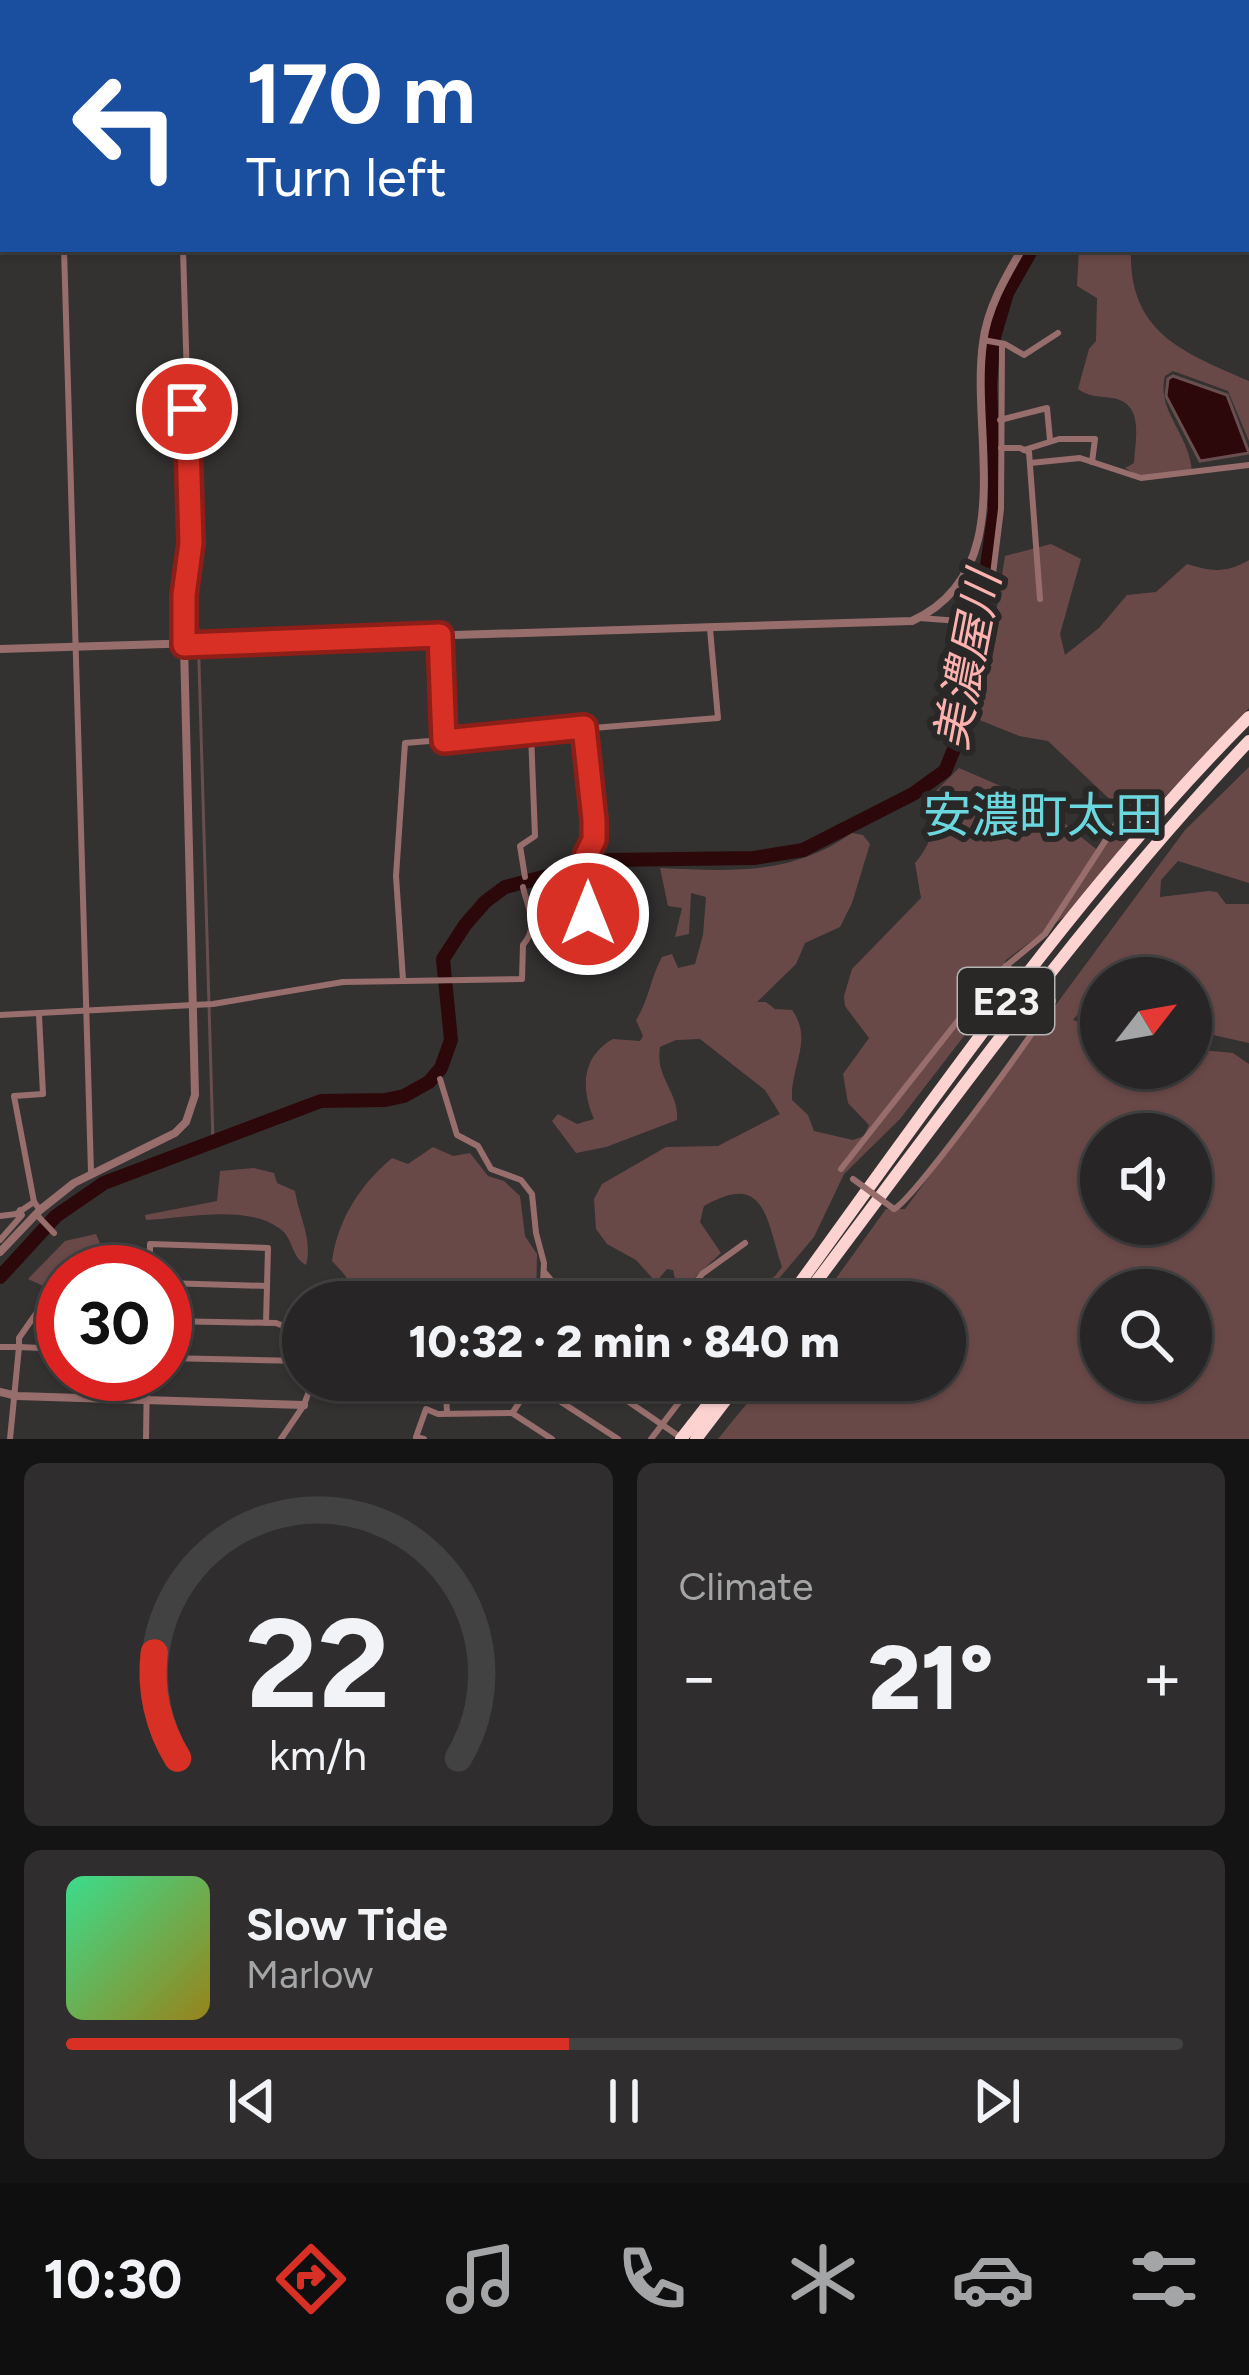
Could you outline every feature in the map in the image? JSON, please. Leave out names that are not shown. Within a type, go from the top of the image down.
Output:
[{"type":"highway","name":"E23","points":[[802,1281],[1053,941],[1173,798],[1249,718]]},
{"type":"highway","name":"E23","points":[[817,1281],[1060,958],[1144,856],[1249,741]]},
{"type":"highway","points":[[696,1432],[714,1401]]},
{"type":"highway","points":[[682,1439],[696,1432],[723,1401]]},
{"type":"street","points":[[64,252],[92,1172]]},
{"type":"street","points":[[0,1252],[37,1211],[92,1172],[163,1141],[186,1122],[195,1095],[184,645],[191,543],[183,252]]},
{"type":"street","points":[[919,618],[949,596],[966,577],[974,557],[984,479],[985,341],[1001,284],[1020,252]]},
{"type":"street","points":[[985,341],[1024,355],[1058,333]]},
{"type":"street","points":[[0,649],[897,623],[919,618],[987,623],[999,527],[1001,344]]},
{"type":"street","points":[[1000,420],[1047,408],[1050,442]]},
{"type":"street","points":[[1001,448],[1095,439],[1091,462]]},
{"type":"street","points":[[1024,449],[1029,452],[1040,599]]},
{"type":"street","points":[[1030,463],[1080,458],[1141,478],[1249,465]]},
{"type":"street","points":[[403,980],[396,876],[405,742],[718,718],[710,628]]},
{"type":"street","points":[[440,635],[444,741]]},
{"type":"street","points":[[584,727],[594,820],[594,840],[586,856],[588,914],[597,918]]},
{"type":"street","points":[[525,877],[520,846],[535,836],[531,734]]},
{"type":"street","points":[[841,1169],[1006,966],[1045,934],[1121,815],[1136,828]]},
{"type":"street","points":[[0,1015],[193,1005],[343,982],[522,979],[523,945],[529,938],[533,912],[523,887]]},
{"type":"street","points":[[854,1180],[894,1208],[900,1207],[1053,1001],[1006,966]]},
{"type":"street","points":[[39,1015],[43,1094],[14,1096],[37,1211],[54,1234]]},
{"type":"street","points":[[440,1079],[457,1135],[478,1146],[491,1169],[521,1180],[531,1191],[544,1281]]},
{"type":"street","points":[[0,1240],[22,1215],[20,1210]]},
{"type":"street","points":[[0,1216],[37,1211]]},
{"type":"street","points":[[697,1281],[745,1243]]},
{"type":"street","points":[[150,1245],[180,1245]]},
{"type":"street","points":[[192,1245],[268,1248],[266,1323]]},
{"type":"street","points":[[545,1273],[551,1281]]},
{"type":"street","points":[[192,1284],[267,1286]]},
{"type":"street","points":[[10,1439],[19,1339],[36,1315]]},
{"type":"street","points":[[192,1322],[282,1324]]},
{"type":"street","points":[[0,1347],[36,1348]]},
{"type":"street","points":[[192,1359],[282,1361]]},
{"type":"street","points":[[0,1392],[36,1397]]},
{"type":"street","points":[[146,1439],[147,1401]]},
{"type":"street","points":[[178,1401],[304,1405]]},
{"type":"street","points":[[281,1439],[305,1401]]},
{"type":"street","points":[[446,1401],[446,1413]]},
{"type":"street","points":[[512,1413],[520,1401]]},
{"type":"street","points":[[561,1401],[618,1439]]},
{"type":"street","points":[[629,1401],[682,1439]]},
{"type":"street","points":[[651,1439],[680,1401]]},
{"type":"street","points":[[424,1439],[416,1437],[426,1409],[512,1413],[552,1439]]},
{"type":"shaded area","points":[[1079,252],[1131,252],[1139,301],[1164,336],[1249,381],[1249,441],[1228,391],[1173,371],[1165,376],[1165,401],[1186,446],[1192,473],[1146,480],[1125,468],[1134,463],[1136,426],[1131,409],[1117,399],[1078,389],[1089,349],[1096,341],[1097,298],[1077,286]]},
{"type":"shaded area","points":[[1173,376],[1227,395],[1249,453],[1200,461],[1166,396],[1168,379]]},
{"type":"shaded area","points":[[1051,544],[1081,559],[1060,634],[1065,655],[1099,628],[1127,595],[1156,592],[1187,564],[1218,570],[1249,560],[1249,708],[1144,819],[1119,808],[1048,741],[1019,736],[977,719],[985,635],[994,627],[1005,556]]},
{"type":"shaded area","points":[[1249,767],[1249,883],[1178,861],[1161,880],[1160,897],[1209,891],[1217,892],[1226,904],[1249,904],[1249,1043],[1212,1035],[1212,957],[1091,957],[1185,830]]},
{"type":"shaded area","points":[[959,768],[1010,790],[1030,788],[1052,813],[1100,852],[1120,823],[1133,833],[1069,913],[1006,960],[964,1036],[900,1119],[844,1174],[814,1237],[777,1281],[767,1281],[782,1267],[767,1218],[752,1197],[740,1194],[704,1206],[700,1222],[721,1253],[693,1281],[676,1281],[673,1270],[667,1269],[655,1281],[636,1260],[607,1244],[596,1229],[594,1199],[602,1184],[666,1147],[718,1146],[780,1114],[765,1090],[700,1039],[676,1040],[660,1047],[661,1068],[677,1120],[606,1147],[576,1153],[552,1121],[558,1114],[577,1124],[594,1119],[586,1085],[589,1064],[613,1039],[640,1041],[643,1036],[636,1020],[662,957],[672,954],[678,968],[695,964],[706,897],[691,893],[689,934],[675,937],[682,908],[668,906],[660,868],[736,870],[783,864],[852,833],[863,835],[870,844],[840,927],[805,943],[796,964],[757,1002],[792,1010],[798,1021],[801,1043],[792,1100],[808,1115],[814,1131],[853,1140],[864,1136],[869,1125],[848,1103],[843,1074],[869,1038],[845,1006],[844,996],[852,969],[921,898],[915,863],[930,835],[925,802]]},
{"type":"shaded area","points":[[1080,972],[1080,1013],[1073,1020],[1080,1022],[1080,1089],[1212,1089],[1212,1051],[1233,1053],[1249,1064],[1249,1439],[718,1439],[749,1401],[966,1401],[966,1281],[834,1281],[886,1209],[905,1209]]},
{"type":"shaded area","points":[[433,1147],[453,1156],[470,1153],[488,1176],[504,1181],[520,1196],[525,1236],[537,1254],[536,1281],[348,1281],[332,1261],[345,1217],[361,1191],[392,1158],[408,1164]]},
{"type":"shaded area","points":[[254,1168],[274,1173],[277,1183],[295,1191],[307,1237],[306,1265],[284,1232],[250,1216],[146,1220],[145,1215],[217,1201],[220,1171]]},
{"type":"shaded area","points":[[96,1234],[101,1245],[61,1245]]},
{"type":"waterway","name":"美濃屋川","points":[[0,1277],[56,1216],[104,1183],[321,1101],[385,1100],[429,1082],[441,1068],[451,1040],[443,959],[465,925],[505,887],[608,860],[754,858],[803,850],[913,794],[945,771],[964,725],[995,510],[990,385],[994,337],[1007,293],[1030,252]]},
{"type":"waterway","points":[[198,629],[213,1142]]},
{"type":"district","name":"安濃町太田","points":[[1043,815]]},
{"type":"route","points":[[187,409],[191,543],[184,645],[440,635],[444,741],[584,727],[594,820],[594,840],[586,856],[588,914]]}]
